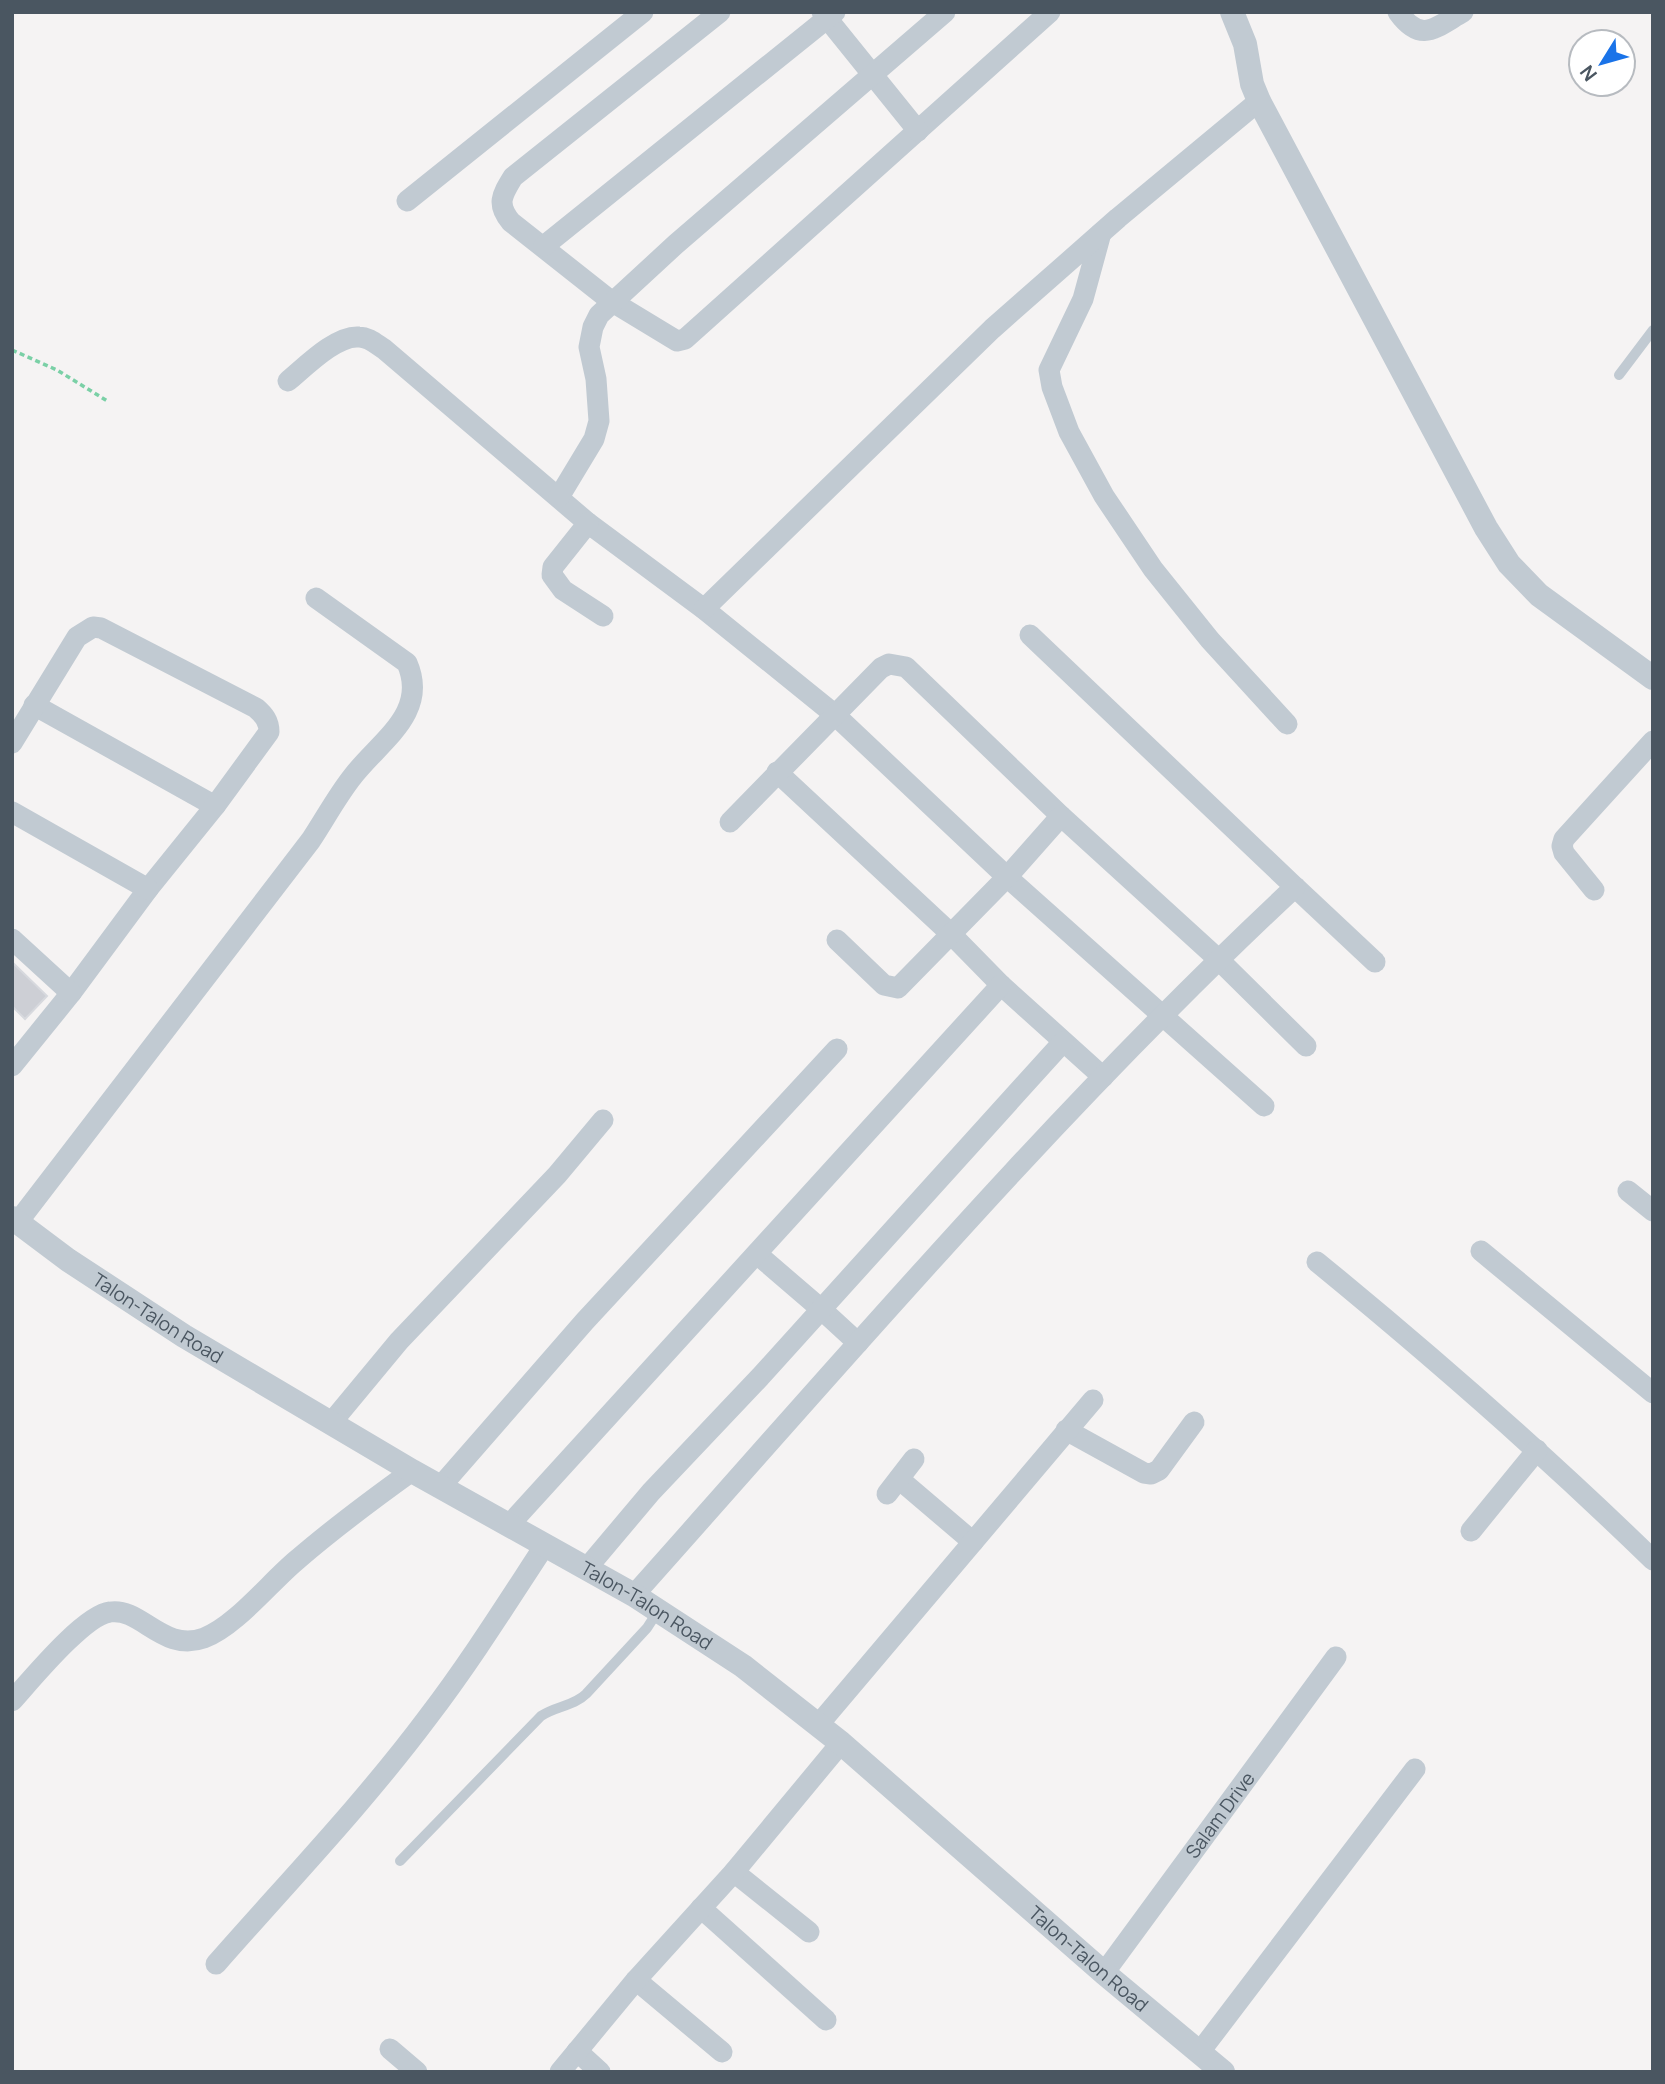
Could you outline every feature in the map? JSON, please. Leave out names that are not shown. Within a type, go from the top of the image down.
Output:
[{"type":"street","points":[[407,201],[643,12]]},
{"type":"street","points":[[720,12],[513,177],[503,193],[502,205],[511,222],[611,301],[677,341],[685,339],[1050,12]]},
{"type":"street","points":[[559,497],[594,439],[599,421],[598,390],[589,347],[599,314],[944,12]]},
{"type":"street","points":[[1232,12],[1245,44],[1252,84],[1259,101],[1479,516],[1509,564],[1539,595],[1653,678]]},
{"type":"street","points":[[1398,12],[1411,28],[1421,32],[1430,31],[1463,12]]},
{"type":"street","points":[[544,246],[828,14],[872,75],[918,131]]},
{"type":"street","points":[[704,610],[992,329],[1101,233],[1259,101]]},
{"type":"street","points":[[1101,233],[1083,299],[1049,370],[1052,387],[1069,432],[1104,496],[1153,569],[1210,640],[1287,724]]},
{"type":"street","points":[[288,381],[335,344],[347,338],[368,338],[384,349],[588,523],[704,610],[834,714],[1007,877],[1264,1106]]},
{"type":"street","points":[[588,523],[553,567],[552,575],[563,590],[603,616]]},
{"type":"street","points":[[15,1221],[303,850],[352,777],[397,728],[411,702],[413,677],[407,663],[316,598]]},
{"type":"street","points":[[12,743],[77,637],[93,627],[101,628],[256,708],[266,718],[269,732],[215,806],[12,1066]]},
{"type":"street","points":[[1030,635],[1374,962]]},
{"type":"street","points":[[730,822],[881,668],[898,664],[906,667],[1061,816],[1218,959],[1306,1046]]},
{"type":"street","points":[[34,705],[215,806]]},
{"type":"street","points":[[1594,890],[1564,853],[1564,839],[1653,741]]},
{"type":"street","points":[[777,772],[1102,1077]]},
{"type":"street","points":[[12,812],[148,889]]},
{"type":"street","points":[[837,940],[884,985],[898,988],[1007,877],[1061,816]]},
{"type":"street","points":[[634,1595],[858,1343],[1102,1077],[1218,959],[1295,887]]},
{"type":"street","points":[[12,939],[71,993]]},
{"type":"street","points":[[510,1524],[1001,985]]},
{"type":"street","points":[[587,1568],[651,1492],[1063,1042]]},
{"type":"street","points":[[441,1486],[585,1321],[837,1049]]},
{"type":"street","points":[[331,1423],[399,1341],[557,1175],[603,1120]]},
{"type":"street","points":[[1628,1191],[1653,1211]]},
{"type":"street","name":"Talon-Talon Road","points":[[15,1221],[68,1260],[174,1330],[412,1471],[634,1595],[743,1666],[819,1724],[1219,2071]]},
{"type":"street","points":[[1481,1251],[1653,1393]]},
{"type":"street","points":[[757,1254],[858,1343]]},
{"type":"street","points":[[1317,1262],[1440,1363],[1653,1560]]},
{"type":"street","points":[[819,1724],[1093,1400]]},
{"type":"street","points":[[1066,1430],[1144,1473],[1151,1474],[1159,1470],[1194,1422]]},
{"type":"street","points":[[1471,1531],[1537,1450]]},
{"type":"street","points":[[914,1459],[893,1487],[973,1542]]},
{"type":"street","points":[[12,1701],[84,1625],[111,1611],[125,1613],[166,1637],[188,1641],[203,1639],[221,1629],[298,1559],[412,1471]]},
{"type":"street","points":[[216,1964],[428,1718],[483,1641],[545,1545]]},
{"type":"street","name":"Salam Drive","points":[[1104,1973],[1336,1657]]},
{"type":"street","points":[[560,2072],[636,1980],[734,1872],[841,1743]]},
{"type":"street","points":[[1199,2053],[1415,1769]]},
{"type":"street","points":[[734,1872],[809,1932]]},
{"type":"street","points":[[701,1908],[826,2020]]},
{"type":"street","points":[[636,1980],[722,2052]]},
{"type":"street","points":[[390,2049],[417,2072]]},
{"type":"street","points":[[576,2052],[600,2072]]},
{"type":"lane","points":[[1619,375],[1653,330]]},
{"type":"lane","points":[[400,1861],[541,1716],[557,1707],[576,1702],[586,1694],[647,1628],[658,1611]]},
{"type":"path","points":[[12,350],[57,370],[109,402]]},
{"type":"building","points":[[12,962],[47,996],[25,1019],[12,1006]]}]
